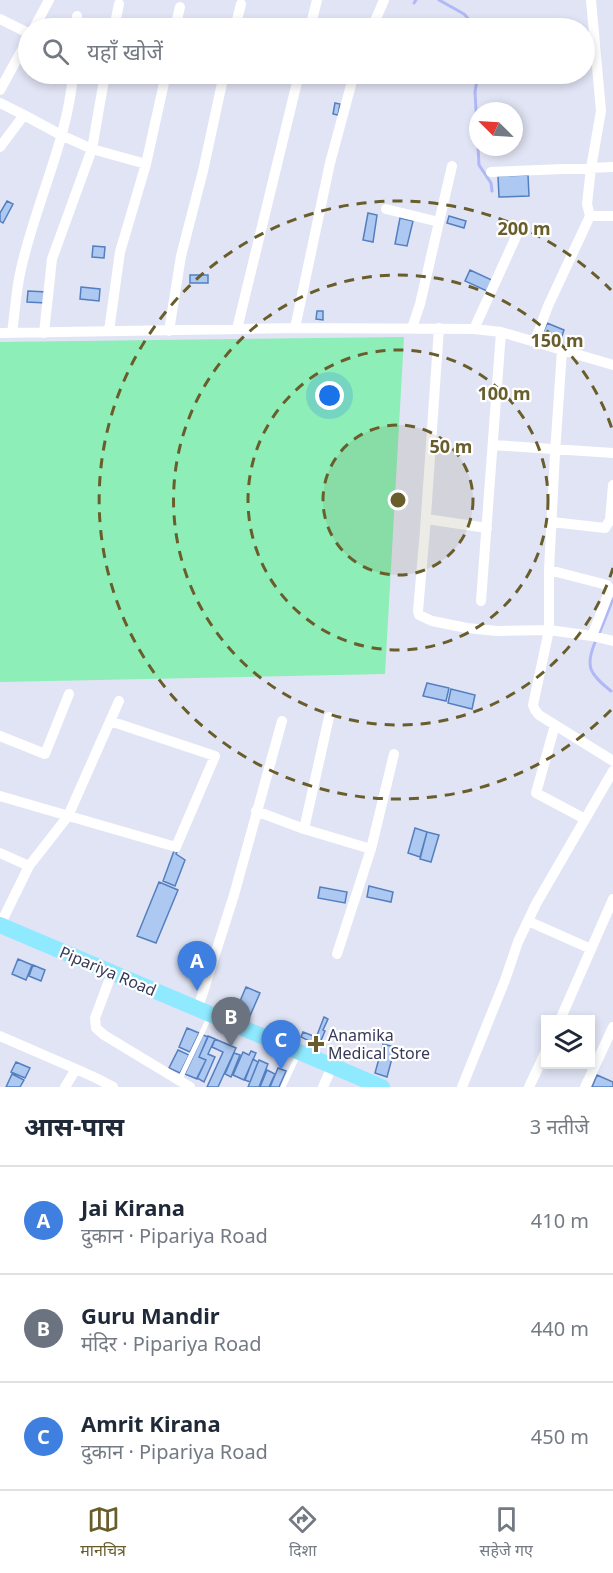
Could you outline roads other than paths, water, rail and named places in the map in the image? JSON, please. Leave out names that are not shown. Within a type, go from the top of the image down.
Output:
[{"type":"main road","name":"Pipariya Road","points":[[0,925],[366,1087]]},
{"type":"main road","name":"Pipariya Road","points":[[0,932],[382,1087]]},
{"type":"street","points":[[39,18],[49,0]]},
{"type":"street","points":[[312,18],[317,0]]},
{"type":"street","points":[[376,18],[384,0]]},
{"type":"street","points":[[591,0],[593,18]]},
{"type":"street","points":[[116,18],[119,4]]},
{"type":"street","points":[[238,18],[241,4]]},
{"type":"street","points":[[177,18],[180,7]]},
{"type":"street","points":[[0,19],[18,28]]},
{"type":"street","points":[[535,341],[548,306],[590,216],[587,204],[601,111],[595,44]]},
{"type":"street","points":[[0,90],[18,57]]},
{"type":"street","points":[[12,333],[21,270],[61,135],[72,84]]},
{"type":"street","points":[[45,333],[52,260],[92,149],[103,84]]},
{"type":"street","points":[[110,331],[120,252],[146,164],[164,84]]},
{"type":"street","points":[[169,331],[181,255],[203,171],[222,84]]},
{"type":"street","points":[[237,329],[297,84]]},
{"type":"street","points":[[295,328],[330,163],[351,84]]},
{"type":"street","points":[[0,103],[92,149],[146,164]]},
{"type":"street","points":[[0,147],[24,115]]},
{"type":"street","points":[[411,328],[420,304],[452,166]]},
{"type":"street","points":[[491,172],[613,167]]},
{"type":"street","points":[[386,209],[439,222]]},
{"type":"street","points":[[590,216],[613,216]]},
{"type":"street","points":[[474,329],[519,230]]},
{"type":"street","points":[[0,333],[295,328],[474,329],[501,332],[613,365]]},
{"type":"street","points":[[439,328],[419,615],[432,621],[487,630],[549,630],[600,638],[609,592],[607,585],[549,570]]},
{"type":"street","points":[[481,601],[501,332]]},
{"type":"street","points":[[562,350],[549,570],[549,630],[534,705],[539,715],[613,761]]},
{"type":"street","points":[[493,445],[613,453]]},
{"type":"street","points":[[552,522],[605,528],[610,520],[613,485]]},
{"type":"street","points":[[426,519],[487,528]]},
{"type":"street","points":[[0,736],[45,754],[69,694]]},
{"type":"street","points":[[0,925],[29,866],[68,816],[119,701]]},
{"type":"street","points":[[304,829],[329,717]]},
{"type":"street","points":[[203,1014],[282,721]]},
{"type":"street","points":[[0,796],[173,847],[177,846],[215,756],[110,722]]},
{"type":"street","points":[[555,724],[536,793],[585,819]]},
{"type":"street","points":[[337,954],[371,849],[394,754]]},
{"type":"street","points":[[462,1087],[518,942],[536,904],[613,771]]},
{"type":"street","points":[[256,812],[371,849]]},
{"type":"street","points":[[0,853],[29,866]]},
{"type":"street","points":[[562,1015],[613,899]]},
{"type":"street","points":[[528,921],[591,949]]},
{"type":"street","points":[[110,978],[95,1018],[96,1028],[190,1087]]},
{"type":"street","points":[[585,1087],[613,1027]]},
{"type":"street","points":[[0,1036],[113,1087]]},
{"type":"street","points":[[530,1087],[541,1062]]},
{"type":"street","points":[[65,1087],[76,1069]]},
{"type":"street","points":[[323,1087],[330,1071]]},
{"type":"lane","points":[[179,1081],[203,1014]]},
{"type":"lane","points":[[283,1087],[297,1057]]},
{"type":"waterway","points":[[439,0],[468,18]]},
{"type":"waterway","points":[[476,84],[479,165],[491,183],[492,191]]},
{"type":"waterway","points":[[599,634],[613,599]]},
{"type":"waterway","points":[[596,640],[590,657],[591,669],[598,680],[611,691]]},
{"type":"place","name":"Jai Kirana","points":[[197,991]]},
{"type":"place","name":"Anamika Medical Store","points":[[316,1044]]},
{"type":"place","name":"Guru Mandir","points":[[231,1047]]},
{"type":"place","name":"Amrit Kirana","points":[[281,1070]]}]
